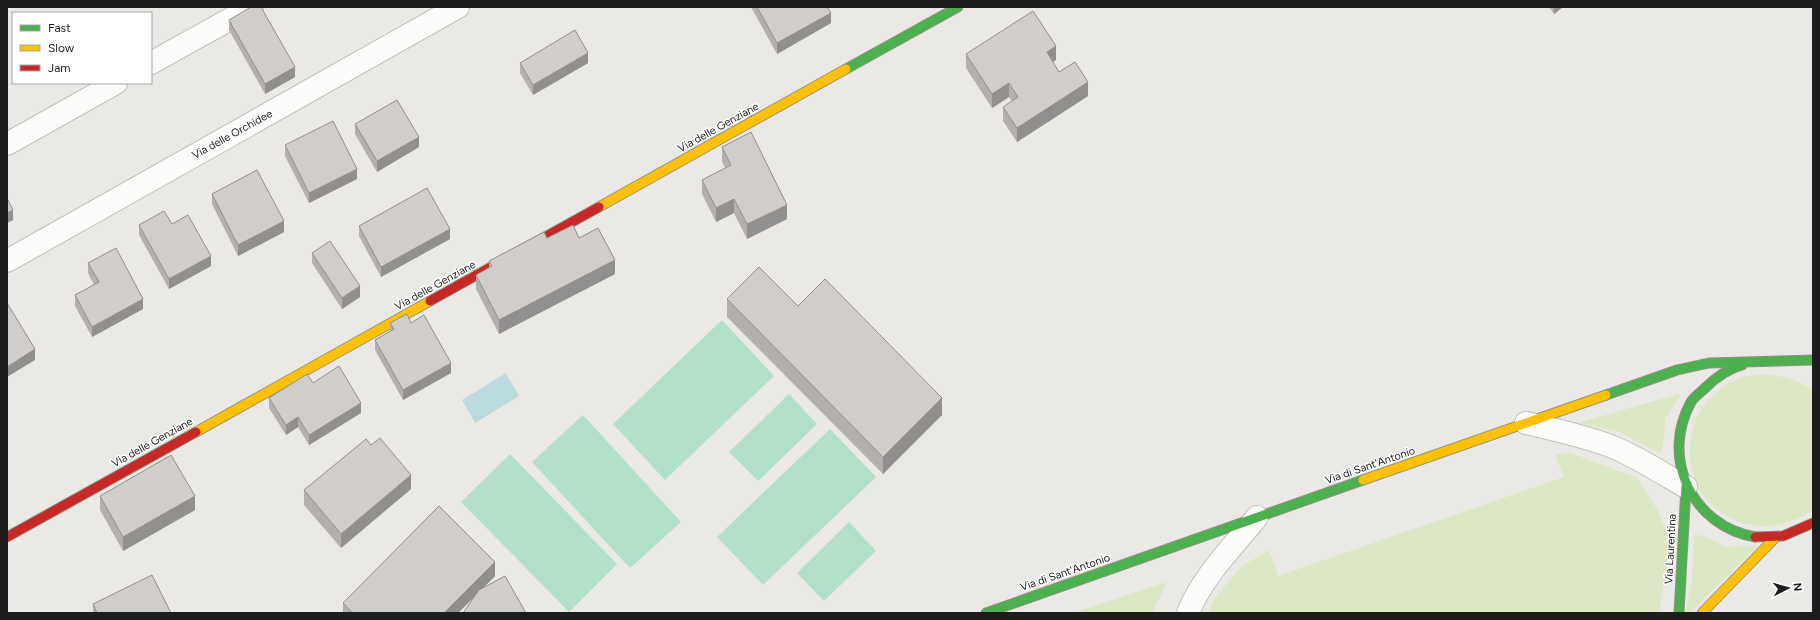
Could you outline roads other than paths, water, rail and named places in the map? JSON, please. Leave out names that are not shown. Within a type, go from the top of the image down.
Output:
[{"type":"street","points":[[152,63],[252,7]]},
{"type":"street","name":"Via delle Orchidee","points":[[7,261],[458,7]]},
{"type":"street","name":"Via delle Genziane","points":[[7,537],[958,7]]},
{"type":"street","points":[[7,144],[114,84]]},
{"type":"street","points":[[1813,360],[1768,361],[1739,366],[1712,380],[1692,401],[1680,429],[1678,458],[1686,487],[1701,510],[1722,527],[1748,536],[1775,538],[1802,530],[1813,523]]},
{"type":"street","points":[[1768,361],[1797,367],[1802,370]]},
{"type":"street","name":"Via di Sant'Antonio","points":[[986,613],[1677,370],[1709,363],[1768,361]]},
{"type":"street","points":[[1526,423],[1570,433],[1612,447],[1650,465],[1686,487]]},
{"type":"street","name":"Via Laurentina","points":[[1679,613],[1686,487]]},
{"type":"street","points":[[1188,613],[1195,596],[1209,576],[1257,517]]},
{"type":"street","points":[[1702,613],[1775,538]]},
{"type":"water","points":[[506,373],[519,396],[475,423],[462,400]]}]
